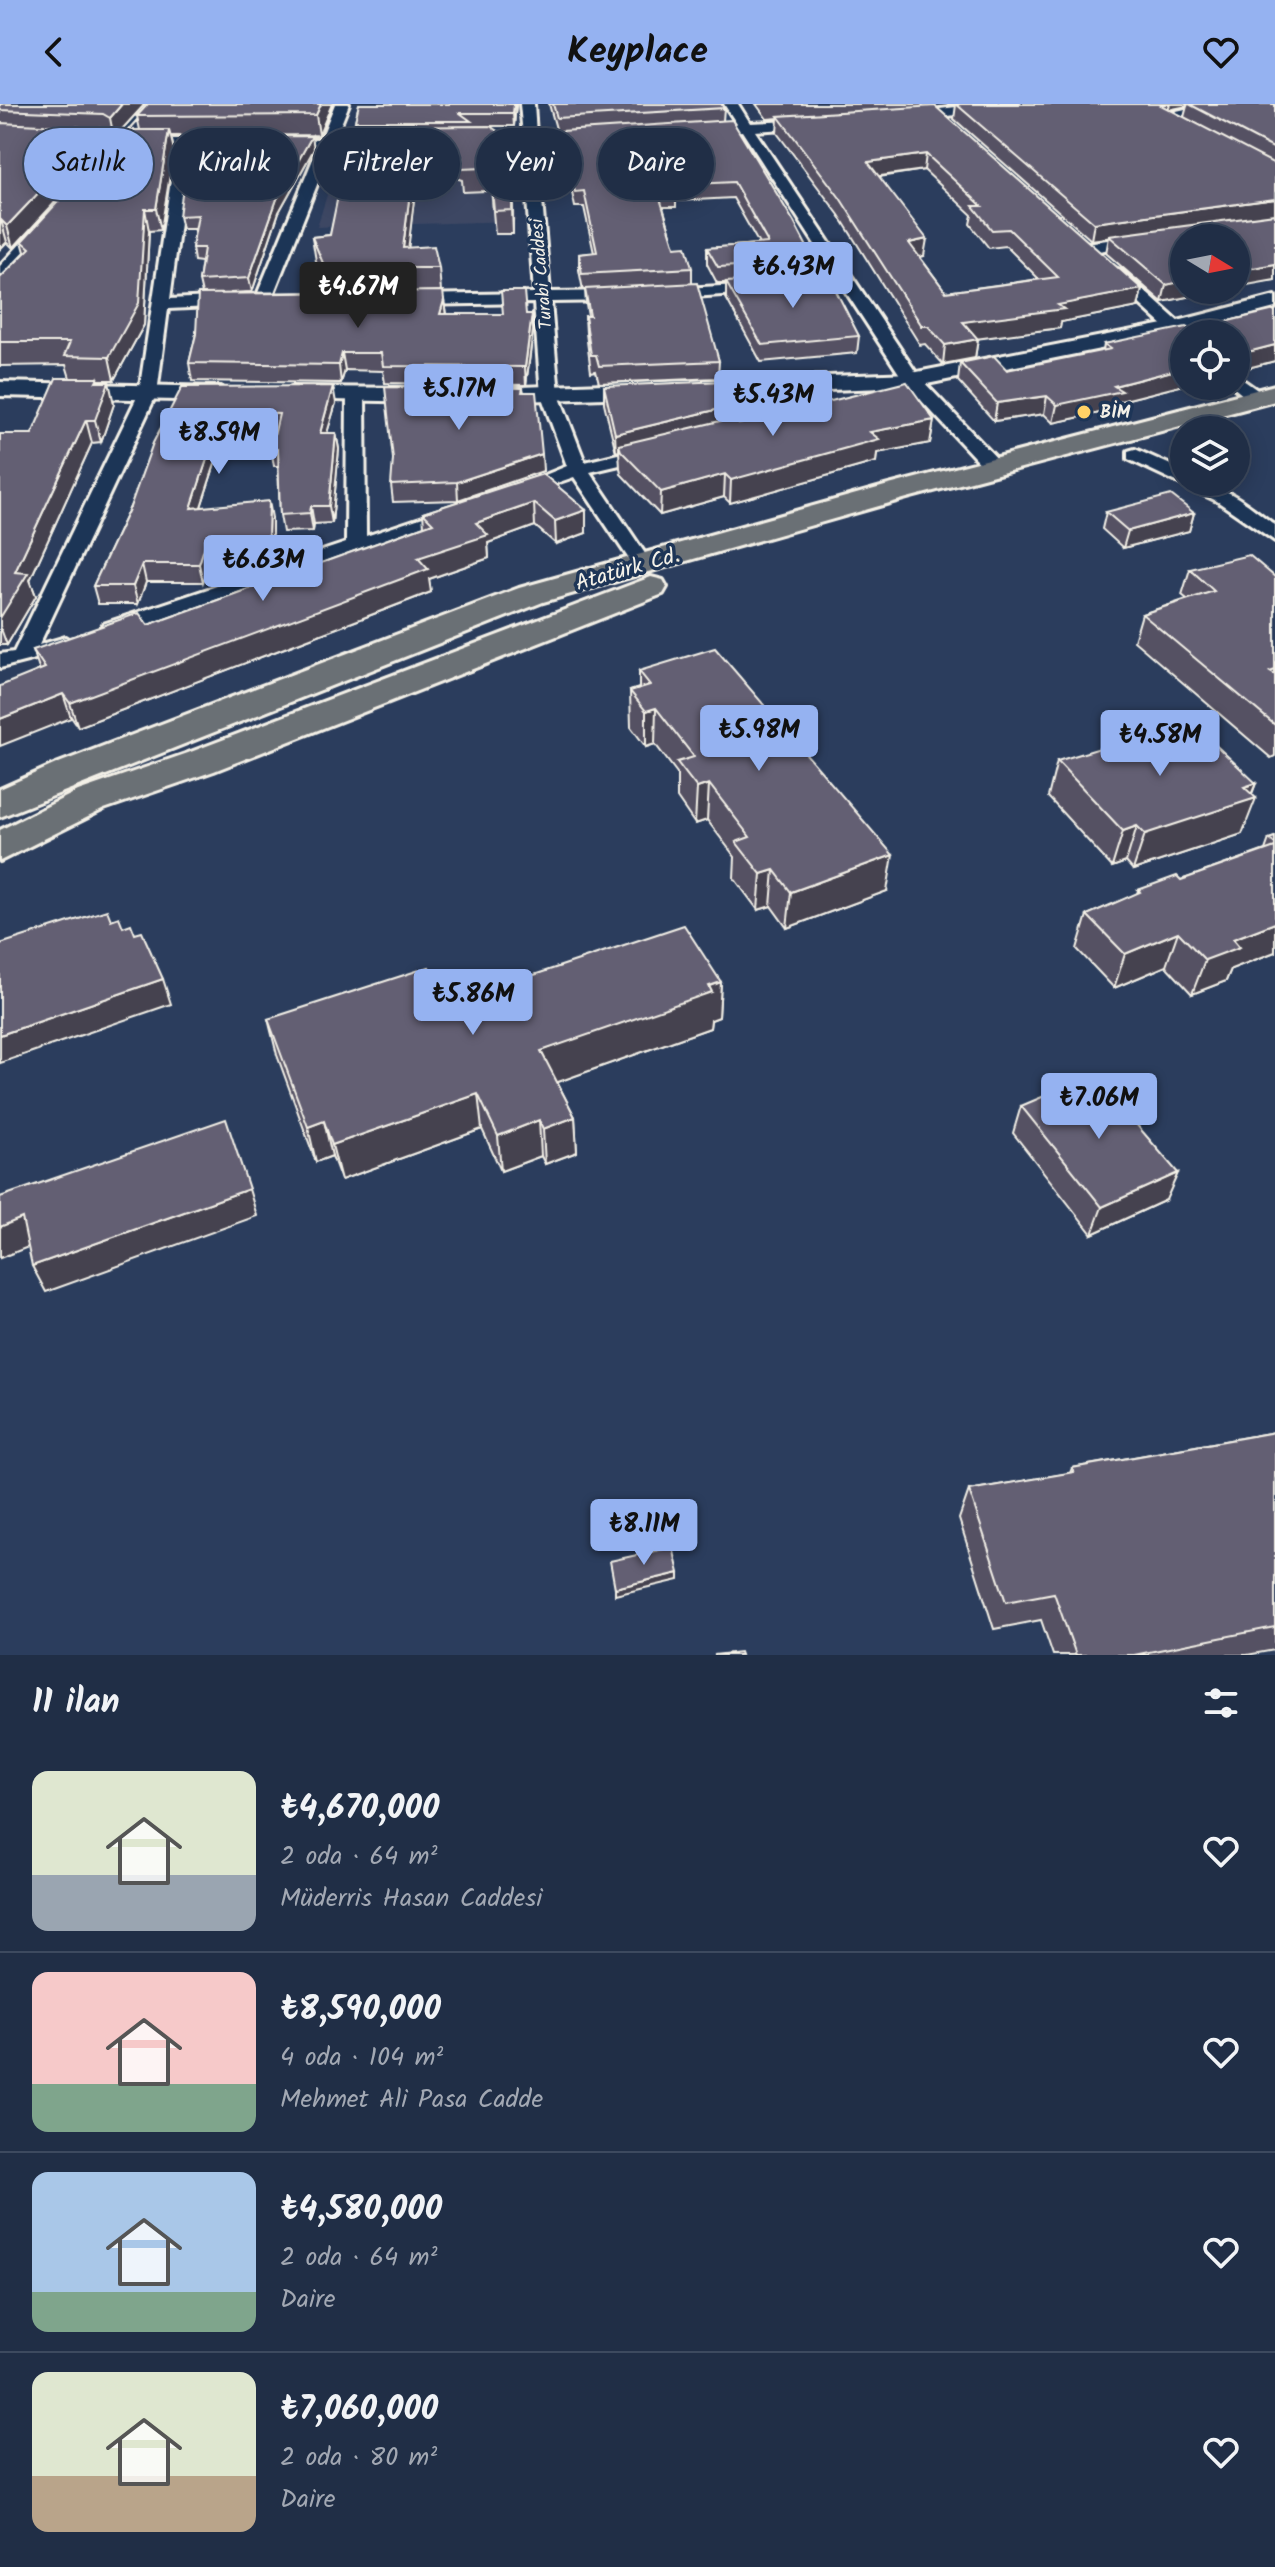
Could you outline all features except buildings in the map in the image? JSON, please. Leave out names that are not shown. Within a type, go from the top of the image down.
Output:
[{"type":"main road","name":"Atatürk Cd.","points":[[0,804],[170,734],[531,595],[1261,397]]},
{"type":"main road","name":"Atatürk Cd.","points":[[1245,416],[1261,397]]},
{"type":"main road","name":"Atatürk Cd.","points":[[0,847],[91,800],[201,762],[617,598],[886,519],[1170,446]]},
{"type":"main road","points":[[0,824],[170,734]]},
{"type":"main road","name":"Atatürk Cd.","points":[[0,875],[152,795],[201,762]]},
{"type":"street","points":[[120,128],[142,104]]},
{"type":"street","points":[[126,128],[158,104]]},
{"type":"street","points":[[333,128],[342,104]]},
{"type":"street","name":"Turabi Caddesi","points":[[527,104],[529,128]]},
{"type":"street","points":[[731,104],[915,384],[994,467]]},
{"type":"street","points":[[892,118],[1012,104]]},
{"type":"street","points":[[1157,113],[1229,104]]},
{"type":"street","points":[[1157,113],[1182,127]]},
{"type":"street","points":[[714,130],[833,122]]},
{"type":"street","points":[[468,142],[476,142]]},
{"type":"street","points":[[161,304],[271,300],[314,182]]},
{"type":"street","points":[[0,256],[52,200]]},
{"type":"street","points":[[0,278],[61,200]]},
{"type":"street","points":[[22,658],[148,393],[176,200]]},
{"type":"street","name":"Turabi Caddesi","points":[[535,200],[550,395],[578,469],[642,564]]},
{"type":"street","points":[[1166,237],[1082,243],[1170,322]]},
{"type":"street","points":[[387,300],[543,300],[847,284]]},
{"type":"street","points":[[1216,320],[1275,302]]},
{"type":"street","points":[[857,402],[915,384],[1170,333]]},
{"type":"street","points":[[476,395],[915,384]]},
{"type":"street","points":[[0,389],[237,394]]},
{"type":"street","points":[[267,394],[446,395]]},
{"type":"street","points":[[356,394],[356,547]]},
{"type":"street","points":[[0,661],[22,658],[87,637],[578,469],[671,447]]},
{"type":"street","points":[[1135,455],[1170,471]]},
{"type":"street","points":[[1222,496],[1275,535]]},
{"type":"shaded area","points":[[476,154],[476,200],[514,200],[516,221],[317,227],[325,200],[460,200],[460,155]]},
{"type":"place","name":"BİM","points":[[1084,412]]}]
